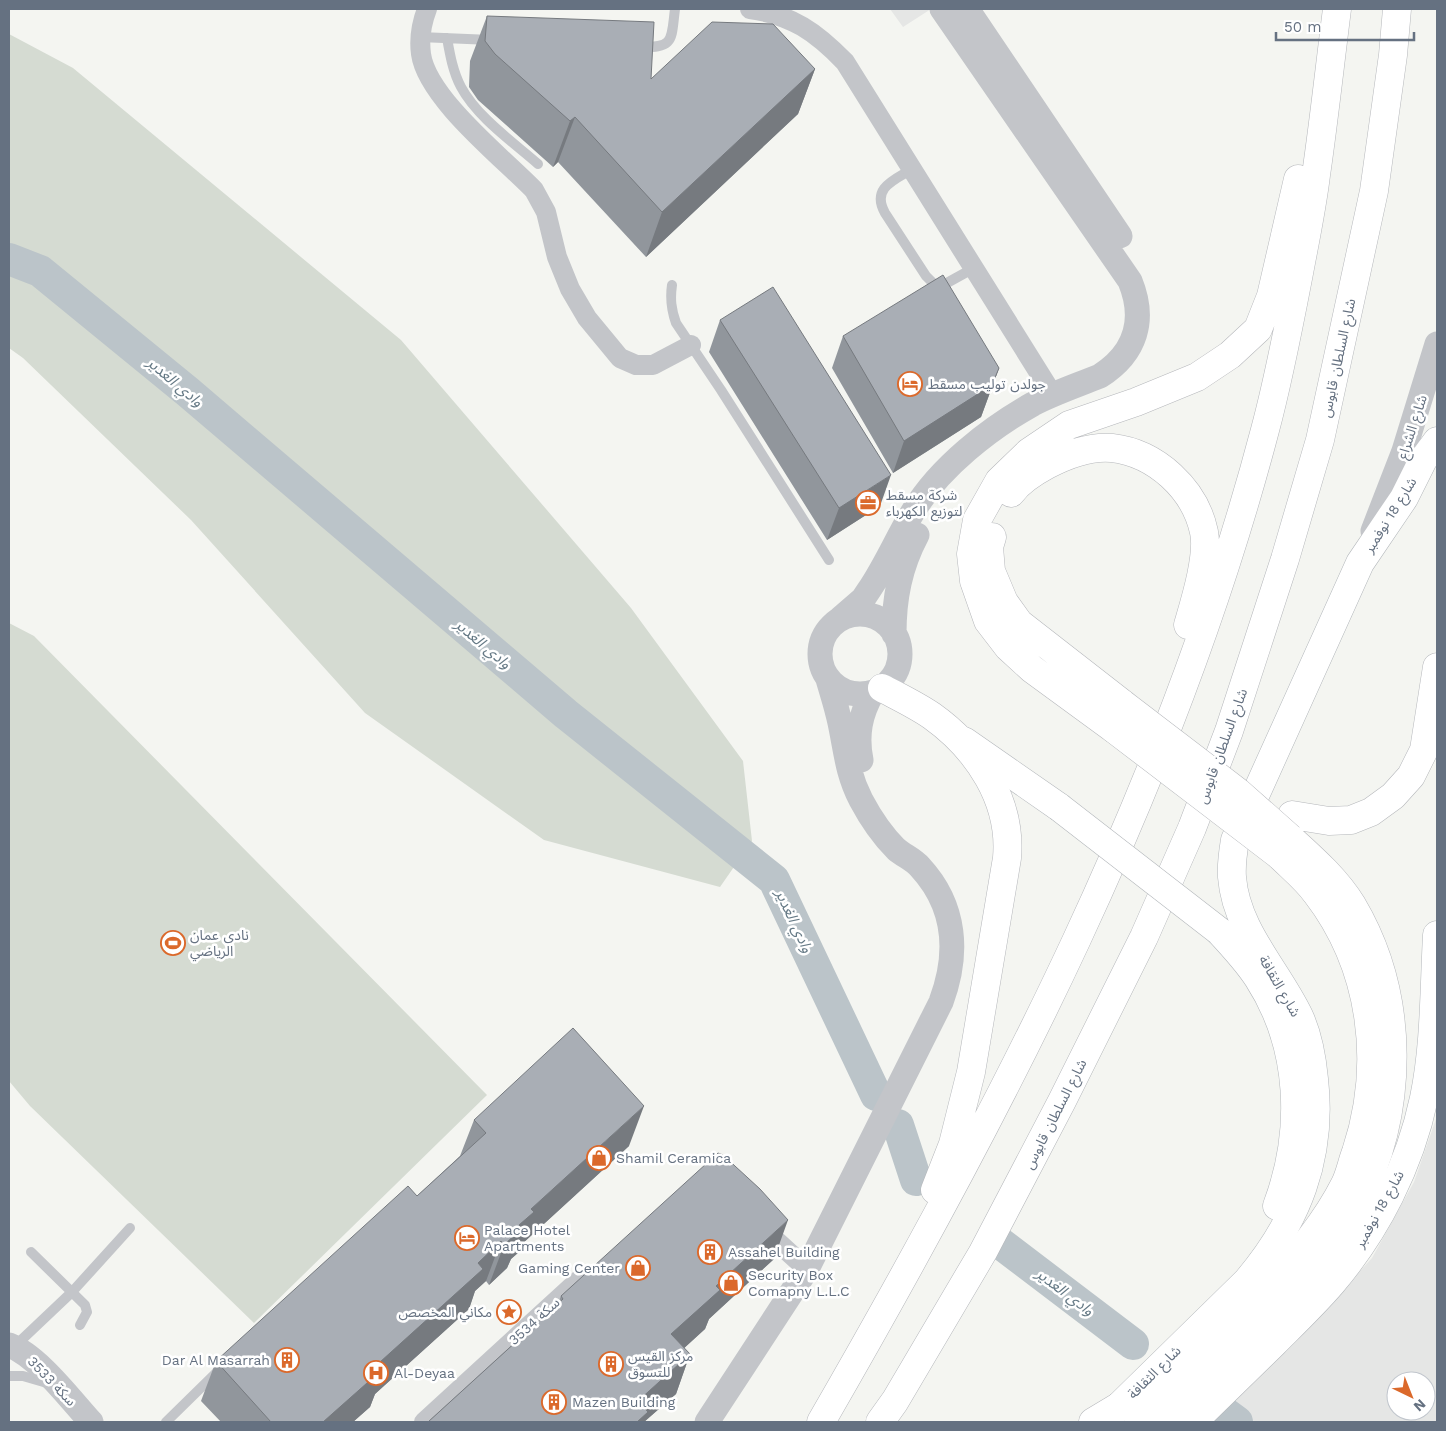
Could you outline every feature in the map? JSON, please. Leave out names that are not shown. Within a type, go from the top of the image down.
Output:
[{"type":"main road","points":[[1093,1422],[1120,1417],[1262,1295],[1289,1266],[1327,1214],[1346,1184],[1368,1105],[1372,1068],[1371,1030],[1364,993],[1353,957],[1336,923],[1315,891],[1287,836],[1114,729],[1032,669],[1008,647],[988,621],[974,581],[971,554],[977,520],[999,481],[1029,452],[1069,425],[1136,402],[1196,377],[1230,355],[1258,329],[1274,286],[1333,9]]},
{"type":"main road","points":[[821,1422],[926,1238],[1012,1074],[1065,966],[1128,825],[1196,654],[1232,545],[1265,430],[1285,344],[1316,178],[1337,9]]},
{"type":"main road","name":"شارع السلطان قابوس","points":[[880,1422],[983,1252],[1062,1101],[1144,937],[1192,828],[1229,730],[1285,559],[1320,440],[1374,191],[1393,55],[1396,9]]},
{"type":"main road","name":"شارع 18 نوفمبر","points":[[1360,563],[1404,498],[1423,460],[1437,441]]},
{"type":"main road","points":[[1128,825],[1195,599],[1204,555],[1205,534],[1198,511],[1181,484],[1158,466],[1139,455],[1111,448],[1086,450],[1062,457],[1035,472],[1012,491],[998,519],[989,547],[991,571],[1004,602],[1019,623],[1123,704],[1238,792],[1328,874],[1351,904],[1368,937],[1381,972],[1390,1009],[1394,1047],[1392,1085],[1386,1122],[1375,1159],[1357,1205],[1342,1231],[1305,1281],[1168,1422]]},
{"type":"main road","name":"شارع الثقافة","points":[[1120,1417],[1196,1330],[1247,1281],[1264,1261],[1292,1216],[1309,1168],[1316,1118],[1313,1067],[1307,1042],[1299,1017],[1240,915],[1232,878],[1232,858],[1235,840],[1360,563]]},
{"type":"main road","points":[[1287,836],[1329,821],[1351,820],[1371,812],[1392,796],[1411,776],[1424,750],[1437,668]]},
{"type":"main road","points":[[878,690],[915,705],[1059,807],[1219,931],[1255,973],[1278,1017],[1291,1062],[1296,1108],[1291,1154],[1280,1198],[1262,1240],[1236,1282],[1196,1330]]},
{"type":"main road","points":[[926,1238],[932,1200],[953,1144],[971,1072],[1008,845],[1005,818],[1000,800],[992,784],[980,766],[951,732]]},
{"type":"main road","name":"شارع 18 نوفمبر","points":[[1193,1422],[1302,1316],[1332,1283],[1354,1255],[1384,1206],[1408,1154],[1424,1097],[1429,1068],[1437,935]]},
{"type":"street","points":[[427,9],[420,37],[421,54],[426,71],[447,102],[474,132],[534,190],[541,200],[546,212],[556,257],[570,289],[587,318],[620,358],[636,364],[653,365],[691,345]]},
{"type":"street","points":[[750,9],[768,11],[797,22],[829,45],[845,62],[1053,394]]},
{"type":"street","points":[[878,690],[863,695],[843,691],[835,686],[822,670],[819,650],[822,640],[833,624],[863,599],[915,509],[948,469],[980,440],[1008,419],[1053,394],[1100,376],[1110,369],[1123,357],[1132,342],[1136,330],[1138,305],[1130,281],[942,9]]},
{"type":"street","points":[[894,634],[896,599],[904,564],[919,532],[944,499],[978,463],[1017,433],[1054,412],[1108,390],[1120,382],[1131,372],[1144,355],[1152,334],[1154,319],[1154,303],[1151,288],[1144,273],[967,9]]},
{"type":"street","name":"شارع الشراع","points":[[1360,563],[1404,451],[1437,344]]},
{"type":"street","points":[[841,618],[851,615],[871,615],[888,626],[898,643],[899,663],[890,681],[878,690],[864,710],[858,737],[866,780],[880,809],[905,843],[911,857]]},
{"type":"street","points":[[707,1422],[807,1269],[942,1002],[951,970],[953,953],[949,919],[944,904],[934,884],[921,867],[911,857],[896,849],[880,830],[860,799],[846,760],[840,721],[828,679]]},
{"type":"street","points":[[750,1217],[807,1269]]},
{"type":"street","name":"سكة 3534","points":[[424,1422],[590,1270]]},
{"type":"street","name":"سكة 3533","points":[[11,1346],[26,1354],[91,1422]]},
{"type":"lane","points":[[631,46],[657,48],[670,40],[675,9]]},
{"type":"lane","points":[[420,37],[505,41]]},
{"type":"lane","points":[[447,38],[455,72],[461,87],[470,101],[538,164]]},
{"type":"lane","points":[[912,169],[886,186],[882,192],[881,206],[885,213],[926,276],[934,284],[945,284],[974,268]]},
{"type":"lane","points":[[672,285],[671,311],[676,323],[829,560]]},
{"type":"lane","points":[[11,1346],[72,1292],[130,1228]]},
{"type":"lane","points":[[30,1252],[87,1308],[85,1319],[80,1325]]},
{"type":"lane","points":[[166,1422],[227,1363]]},
{"type":"lane","points":[[9,1376],[23,1376],[41,1381],[61,1390]]},
{"type":"shaded area","points":[[890,9],[931,9],[903,27]]},
{"type":"shaded area","points":[[9,34],[73,68],[401,340],[631,608],[743,761],[752,841],[720,887],[544,840],[365,713],[191,520],[23,358],[9,348]]},
{"type":"shaded area","name":"نادي عمان الرياضي","points":[[9,623],[34,636],[487,1095],[254,1323],[30,1106],[9,1081]]},
{"type":"shaded area","points":[[1437,1116],[1437,1422],[1209,1422],[1316,1319],[1372,1258],[1414,1182]]},
{"type":"building","points":[[487,16],[654,22],[651,79],[712,22],[773,24],[815,69],[662,212],[575,117],[570,121],[495,54],[485,41]]},
{"type":"building","name":"جولدن توليب مسقط","points":[[943,275],[999,368],[992,385],[904,441],[843,336]]},
{"type":"building","points":[[773,287],[891,475],[839,508],[720,320]]},
{"type":"building","points":[[573,1028],[644,1106],[531,1209],[534,1212],[519,1225],[522,1228],[504,1245],[501,1241],[478,1263],[483,1269],[380,1362],[385,1367],[323,1422],[271,1422],[216,1361],[408,1186],[417,1196],[486,1133],[474,1120]]},
{"type":"building","points":[[718,1153],[723,1155],[760,1189],[788,1220],[716,1286],[720,1290],[671,1334],[690,1354],[638,1401],[648,1412],[637,1422],[428,1422],[563,1299],[561,1296]]},
{"type":"waterway","name":"وادي الغدير","points":[[9,259],[40,271],[188,392],[566,714],[774,880],[876,1095]]},
{"type":"waterway","name":"وادي الغدير","points":[[898,1125],[916,1180]]},
{"type":"waterway","name":"وادي الغدير","points":[[996,1240],[1133,1344]]},
{"type":"waterway","name":"وادي الغدير","points":[[1218,1408],[1237,1422]]},
{"type":"place","name":"جولدن توليب مسقط","points":[[910,384]]},
{"type":"place","name":"شركة مسقط لتوزيع الكهرباء","points":[[868,503]]},
{"type":"place","name":"نادي عمان الرياضي","points":[[173,943]]},
{"type":"place","name":"Shamil Ceramica","points":[[599,1158]]},
{"type":"place","name":"Palace Hotel Apartments","points":[[467,1238]]},
{"type":"place","name":"Assahel Building","points":[[710,1252]]},
{"type":"place","name":"Gaming Center","points":[[638,1268]]},
{"type":"place","name":"Security Box Comapny L.L.C","points":[[731,1283]]},
{"type":"place","name":"مكاني المخصص","points":[[509,1312]]},
{"type":"place","name":"Dar Al Masarrah","points":[[287,1360]]},
{"type":"place","name":"مركز القيس للتسوق","points":[[611,1364]]},
{"type":"place","name":"Al-Deyaa","points":[[376,1373]]},
{"type":"place","name":"Mazen Building","points":[[554,1402]]}]
